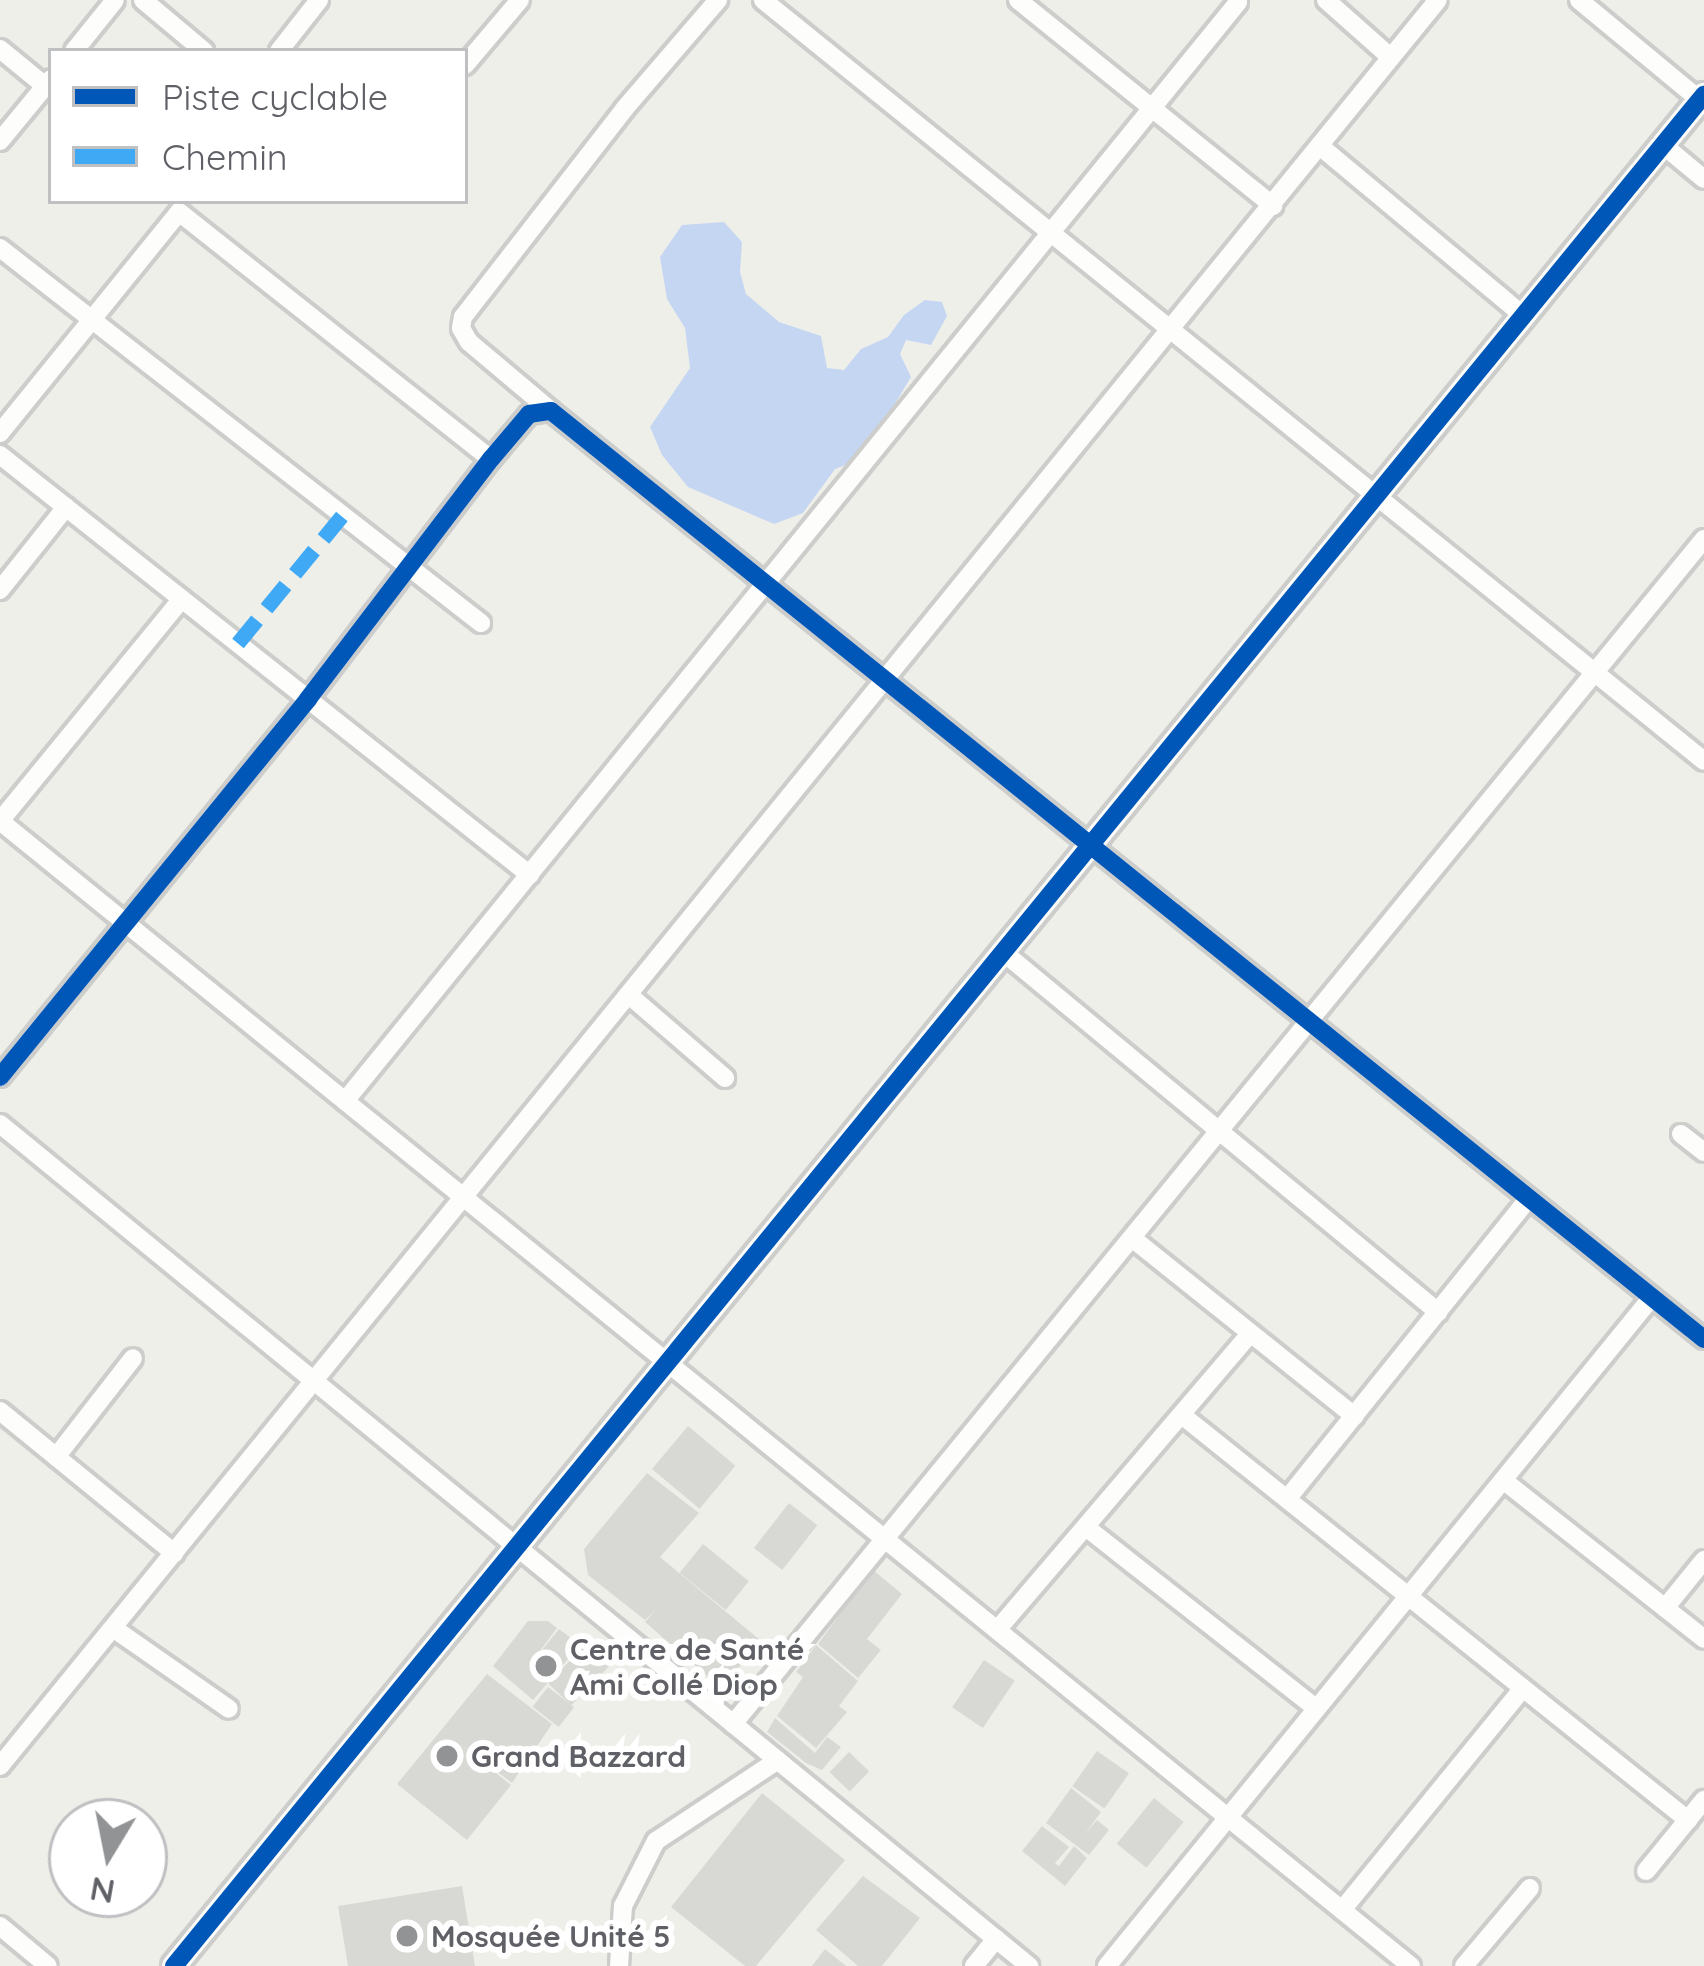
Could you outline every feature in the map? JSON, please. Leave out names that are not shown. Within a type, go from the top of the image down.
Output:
[{"type":"street","points":[[76,48],[115,0]]},
{"type":"street","points":[[143,0],[200,48]]},
{"type":"street","points":[[281,48],[319,0]]},
{"type":"street","points":[[468,61],[520,0]]},
{"type":"street","points":[[718,0],[625,108],[463,317],[461,328],[469,342],[1704,1339]]},
{"type":"street","points":[[764,0],[1704,761]]},
{"type":"street","points":[[1018,0],[1273,206]]},
{"type":"street","points":[[1326,0],[1389,56]]},
{"type":"street","points":[[0,1766],[1438,0]]},
{"type":"street","points":[[174,1966],[1702,97],[1579,0]]},
{"type":"street","points":[[345,1101],[1238,1]]},
{"type":"street","points":[[0,49],[48,82],[0,141]]},
{"type":"street","points":[[1663,145],[1704,178]]},
{"type":"street","points":[[1321,148],[1524,316]]},
{"type":"street","points":[[0,433],[179,212],[491,459]]},
{"type":"street","points":[[0,248],[481,623]]},
{"type":"street","points":[[0,1077],[308,699],[491,459],[529,414],[551,411]]},
{"type":"street","points":[[0,455],[530,874]]},
{"type":"street","points":[[0,590],[66,507]]},
{"type":"street","points":[[733,1724],[1704,539]]},
{"type":"street","points":[[182,599],[0,821],[1411,1966]]},
{"type":"street","points":[[1003,952],[1438,1312]]},
{"type":"street","points":[[629,995],[725,1078]]},
{"type":"street","points":[[0,1124],[1029,1966]]},
{"type":"street","points":[[1681,1134],[1704,1152]]},
{"type":"street","points":[[1287,1499],[1529,1198]]},
{"type":"street","points":[[1132,1238],[1354,1416]]},
{"type":"street","points":[[1107,1966],[1652,1298]]},
{"type":"street","points":[[998,1630],[1250,1334]]},
{"type":"street","points":[[56,1456],[133,1358]]},
{"type":"street","points":[[0,1411],[174,1552]]},
{"type":"street","points":[[1183,1416],[1688,1820]]},
{"type":"street","points":[[1504,1480],[1704,1639]]},
{"type":"street","points":[[1087,1528],[1316,1708]]},
{"type":"street","points":[[1665,1608],[1704,1560]]},
{"type":"street","points":[[113,1628],[229,1709]]},
{"type":"street","points":[[1342,1910],[1523,1688]]},
{"type":"street","points":[[619,1966],[623,1906],[656,1841],[778,1760]]},
{"type":"street","points":[[1646,1871],[1704,1800]]},
{"type":"street","points":[[1464,1966],[1530,1888]]},
{"type":"street","points":[[0,1927],[48,1966]]},
{"type":"street","points":[[974,1966],[996,1939]]},
{"type":"water","points":[[724,222],[742,242],[740,272],[746,294],[779,322],[821,336],[827,368],[844,370],[861,349],[888,337],[904,315],[925,300],[942,302],[947,316],[931,345],[906,340],[900,354],[911,377],[857,461],[835,469],[803,513],[774,524],[688,487],[662,455],[650,427],[690,368],[685,328],[667,299],[660,257],[682,225]]},
{"type":"building","points":[[688,1426],[735,1466],[699,1509],[652,1469]]},
{"type":"building","points":[[647,1473],[699,1513],[660,1557],[760,1640],[722,1689],[645,1622],[656,1609],[645,1620],[588,1575],[584,1549]]},
{"type":"building","points":[[789,1503],[817,1525],[782,1570],[754,1548]]},
{"type":"building","points":[[703,1544],[749,1581],[726,1610],[680,1573]]},
{"type":"building","points":[[873,1570],[902,1594],[867,1639],[881,1650],[858,1678],[818,1644]]},
{"type":"building","points":[[528,1621],[548,1621],[557,1628],[529,1666],[559,1629],[580,1645],[533,1700],[493,1666]]},
{"type":"building","points":[[587,1643],[610,1665],[571,1706],[548,1683]]},
{"type":"building","points":[[816,1645],[858,1681],[839,1706],[847,1712],[816,1748],[777,1716],[803,1677],[796,1672]]},
{"type":"building","points":[[984,1660],[1015,1681],[983,1728],[952,1707]]},
{"type":"building","points":[[487,1674],[552,1724],[512,1783],[459,1743],[511,1785],[467,1840],[397,1784]]},
{"type":"building","points":[[548,1687],[574,1707],[559,1727],[533,1707]]},
{"type":"building","points":[[775,1718],[815,1753],[827,1737],[841,1747],[822,1770],[806,1763],[767,1732]]},
{"type":"building","points":[[1097,1751],[1129,1773],[1104,1809],[1072,1786]]},
{"type":"building","points":[[849,1752],[869,1771],[850,1792],[830,1772]]},
{"type":"building","points":[[1071,1788],[1101,1812],[1085,1834],[1097,1820],[1109,1830],[1089,1855],[1046,1823]]},
{"type":"building","points":[[762,1793],[845,1860],[756,1966],[745,1966],[671,1907]]},
{"type":"building","points":[[1154,1798],[1184,1822],[1146,1868],[1117,1844]]},
{"type":"building","points":[[1042,1826],[1069,1847],[1055,1863],[1059,1866],[1074,1846],[1087,1858],[1065,1886],[1022,1851]]},
{"type":"building","points":[[863,1876],[920,1918],[882,1966],[858,1966],[816,1930]]},
{"type":"building","name":"Mosquée Unité 5","points":[[462,1886],[475,1966],[348,1966],[338,1906]]},
{"type":"building","points":[[825,1949],[846,1966],[812,1966]]},
{"type":"marked path","points":[[238,643],[342,516]]},
{"type":"cycle path","points":[[174,1966],[1704,95]]},
{"type":"cycle path","points":[[0,1077],[308,699],[491,459],[529,414],[551,411],[1704,1339]]},
{"type":"place","name":"Centre de Santé Ami Collé Diop","points":[[546,1666]]},
{"type":"place","name":"Grand Bazzard","points":[[447,1756]]},
{"type":"place","name":"Mosquée Unité 5","points":[[407,1936]]}]
